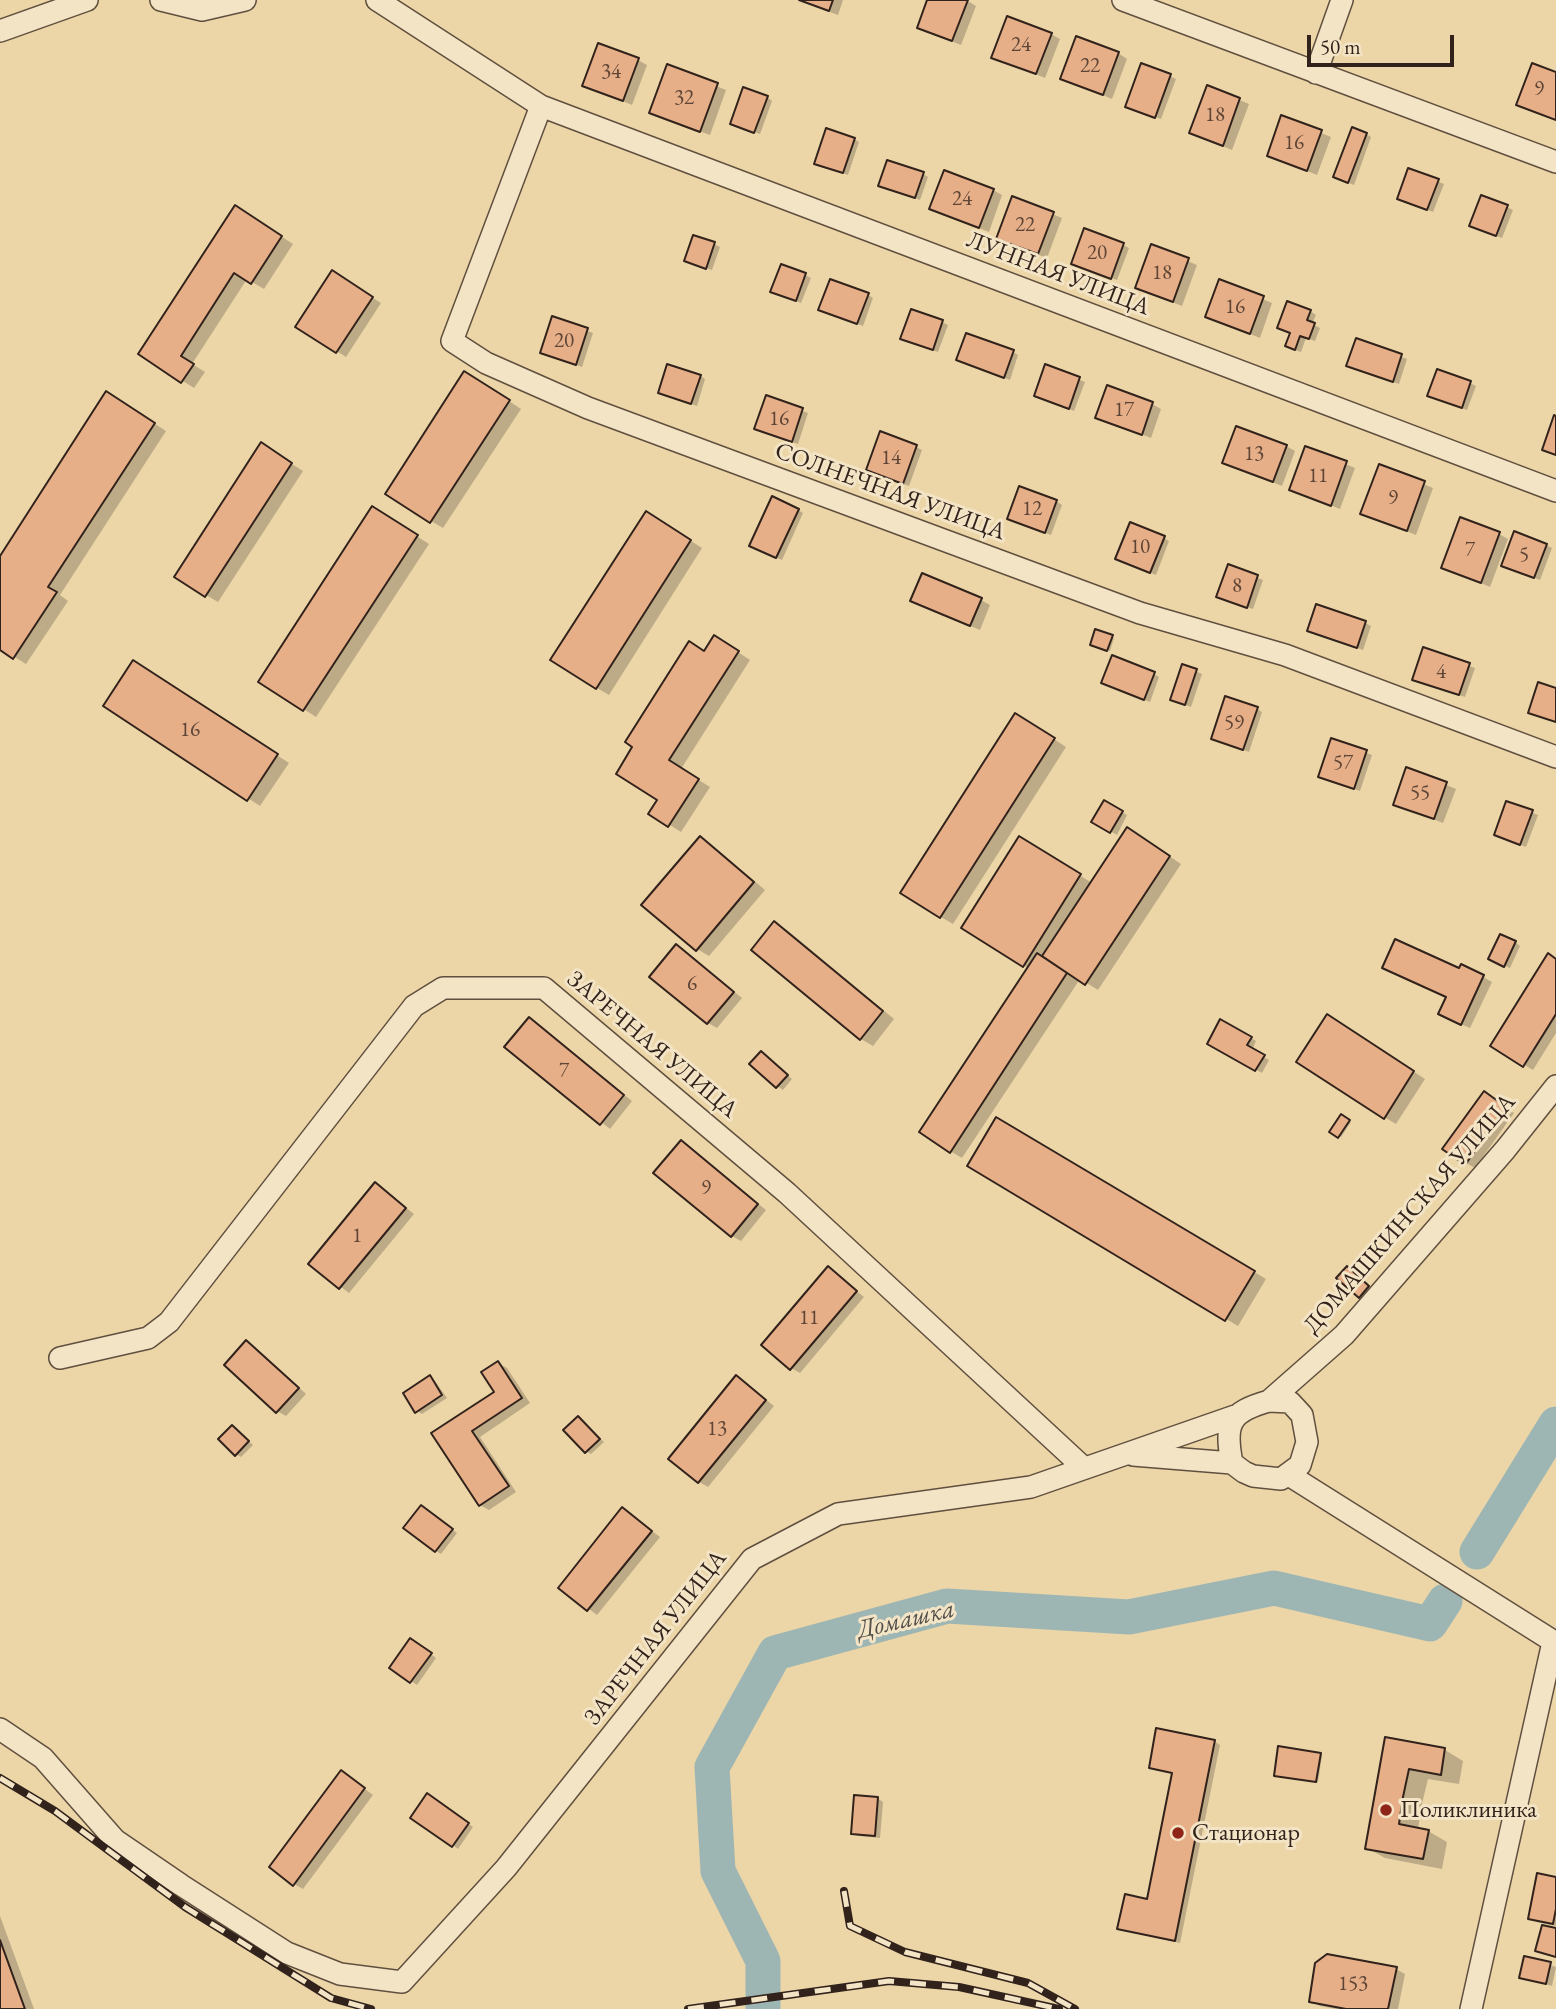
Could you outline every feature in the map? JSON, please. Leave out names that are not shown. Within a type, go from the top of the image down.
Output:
[{"type":"street","points":[[0,31],[87,0]]},
{"type":"street","points":[[161,0],[202,10],[245,0]]},
{"type":"street","name":"ЛУННАЯ УЛИЦА","points":[[377,0],[541,106],[1556,491]]},
{"type":"street","points":[[1124,0],[1556,162]]},
{"type":"street","points":[[1316,73],[1342,0]]},
{"type":"street","name":"СОЛНЕЧНАЯ УЛИЦА","points":[[541,106],[452,341],[486,363],[588,408],[1088,594],[1285,655],[1556,757]]},
{"type":"street","name":"ЗАРЕЧНАЯ УЛИЦА","points":[[60,1358],[148,1338],[169,1322],[414,1006],[443,988],[544,988],[787,1193],[1084,1468]]},
{"type":"street","name":"ДОМАШКИНСКАЯ УЛИЦА","points":[[1269,1401],[1344,1335],[1505,1150],[1556,1086]]},
{"type":"street","points":[[1124,1454],[1232,1463],[1253,1476],[1281,1479],[1300,1465],[1307,1442],[1302,1415],[1290,1402],[1269,1401],[1247,1407],[1235,1416],[1229,1427],[1228,1442],[1232,1463]]},
{"type":"street","name":"ЗАРЕЧНАЯ УЛИЦА","points":[[0,1729],[43,1758],[115,1840],[287,1953],[340,1974],[402,1982],[506,1868],[752,1559],[838,1514],[1031,1487],[1235,1416]]},
{"type":"street","points":[[1289,1475],[1554,1642],[1471,2009]]},
{"type":"building","points":[[799,0],[833,0],[829,11]]},
{"type":"building","points":[[927,0],[968,0],[952,41],[917,28]]},
{"type":"building","points":[[1007,16],[1052,33],[1036,74],[991,58]]},
{"type":"building","points":[[1076,36],[1119,52],[1103,95],[1060,79]]},
{"type":"building","points":[[598,43],[639,58],[623,101],[582,86]]},
{"type":"building","points":[[1141,63],[1171,74],[1155,118],[1125,107]]},
{"type":"building","points":[[1532,63],[1556,72],[1556,120],[1516,105]]},
{"type":"building","points":[[667,64],[718,83],[700,132],[649,113]]},
{"type":"building","points":[[1207,85],[1240,98],[1223,146],[1189,133]]},
{"type":"building","points":[[743,87],[768,96],[754,133],[730,124]]},
{"type":"building","points":[[1281,115],[1322,130],[1307,171],[1267,156]]},
{"type":"building","points":[[1352,127],[1367,133],[1348,183],[1333,177]]},
{"type":"building","points":[[826,128],[855,138],[843,173],[814,164]]},
{"type":"building","points":[[887,160],[924,172],[915,198],[878,186]]},
{"type":"building","points":[[1408,168],[1439,179],[1427,210],[1397,199]]},
{"type":"building","points":[[944,170],[994,189],[979,228],[929,209]]},
{"type":"building","points":[[1481,195],[1508,205],[1496,236],[1469,226]]},
{"type":"building","points":[[1012,196],[1054,212],[1038,254],[996,239]]},
{"type":"building","points":[[235,205],[282,236],[251,284],[234,273],[181,356],[194,364],[181,383],[138,354]]},
{"type":"building","points":[[1084,228],[1124,243],[1111,279],[1071,264]]},
{"type":"building","points":[[693,235],[715,242],[706,269],[684,261]]},
{"type":"building","points":[[1151,244],[1189,258],[1173,302],[1135,288]]},
{"type":"building","points":[[781,264],[806,273],[796,301],[770,292]]},
{"type":"building","points":[[332,270],[373,297],[336,353],[295,327]]},
{"type":"building","points":[[830,279],[869,293],[857,324],[818,310]]},
{"type":"building","points":[[1219,279],[1264,296],[1250,334],[1205,317]]},
{"type":"building","points":[[1287,301],[1311,310],[1307,320],[1315,323],[1309,339],[1300,336],[1295,350],[1285,346],[1290,333],[1277,328]]},
{"type":"building","points":[[911,309],[943,320],[933,350],[900,339]]},
{"type":"building","points":[[552,316],[588,328],[576,365],[540,353]]},
{"type":"building","points":[[966,333],[1014,350],[1004,378],[956,360]]},
{"type":"building","points":[[1356,338],[1402,354],[1393,382],[1346,366]]},
{"type":"building","points":[[667,364],[701,375],[691,404],[658,393]]},
{"type":"building","points":[[1045,364],[1080,377],[1069,409],[1034,396]]},
{"type":"building","points":[[1437,369],[1471,381],[1462,408],[1427,396]]},
{"type":"building","points":[[464,371],[510,400],[430,523],[385,494]]},
{"type":"building","points":[[1107,385],[1153,402],[1142,435],[1095,418]]},
{"type":"building","points":[[106,391],[155,423],[48,587],[57,592],[13,659],[0,650],[0,556]]},
{"type":"building","points":[[766,395],[803,408],[792,442],[754,429]]},
{"type":"building","points":[[1554,415],[1556,416],[1556,455],[1542,450]]},
{"type":"building","points":[[1236,426],[1287,445],[1273,482],[1222,463]]},
{"type":"building","points":[[880,431],[917,445],[903,484],[866,470]]},
{"type":"building","points":[[261,442],[292,463],[205,597],[174,577]]},
{"type":"building","points":[[1305,446],[1347,461],[1331,506],[1289,490]]},
{"type":"building","points":[[1379,464],[1425,481],[1407,531],[1360,514]]},
{"type":"building","points":[[1019,486],[1057,500],[1045,533],[1007,519]]},
{"type":"building","points":[[772,496],[799,509],[776,558],[749,546]]},
{"type":"building","points":[[372,506],[418,535],[303,711],[258,682]]},
{"type":"building","points":[[646,511],[691,540],[596,689],[550,660]]},
{"type":"building","points":[[1460,517],[1500,532],[1481,583],[1441,568]]},
{"type":"building","points":[[1130,522],[1165,536],[1150,573],[1115,559]]},
{"type":"building","points":[[1514,531],[1547,544],[1534,578],[1501,566]]},
{"type":"building","points":[[1228,564],[1258,575],[1247,608],[1216,597]]},
{"type":"building","points":[[922,573],[982,598],[970,626],[910,601]]},
{"type":"building","points":[[1316,604],[1366,621],[1357,648],[1307,631]]},
{"type":"building","points":[[1095,629],[1113,635],[1107,651],[1090,645]]},
{"type":"building","points":[[714,635],[739,651],[669,760],[699,779],[668,827],[648,814],[657,800],[616,774],[632,747],[625,742],[689,641],[704,651]]},
{"type":"building","points":[[1423,647],[1470,663],[1459,695],[1412,680]]},
{"type":"building","points":[[1112,655],[1155,672],[1144,700],[1101,683]]},
{"type":"building","points":[[133,660],[278,754],[247,801],[103,706]]},
{"type":"building","points":[[1182,664],[1197,669],[1185,705],[1170,700]]},
{"type":"building","points":[[1538,682],[1556,688],[1556,722],[1528,713]]},
{"type":"building","points":[[1225,696],[1258,707],[1243,750],[1211,739]]},
{"type":"building","points":[[1015,713],[1055,738],[940,918],[900,893]]},
{"type":"building","points":[[1331,738],[1367,750],[1354,789],[1318,777]]},
{"type":"building","points":[[1406,767],[1447,782],[1434,819],[1393,805]]},
{"type":"building","points":[[1104,800],[1123,811],[1110,833],[1091,822]]},
{"type":"building","points":[[1506,801],[1533,810],[1520,845],[1494,835]]},
{"type":"building","points":[[1127,827],[1170,856],[1085,985],[1042,956]]},
{"type":"building","points":[[700,836],[754,882],[696,951],[641,905]]},
{"type":"building","points":[[1019,836],[1081,874],[1023,967],[961,928]]},
{"type":"building","points":[[774,921],[883,1011],[860,1040],[751,950]]},
{"type":"building","points":[[1500,934],[1516,941],[1504,967],[1488,959]]},
{"type":"building","points":[[1395,939],[1459,968],[1461,964],[1484,975],[1461,1025],[1438,1014],[1446,997],[1382,968]]},
{"type":"building","points":[[676,944],[734,992],[707,1024],[649,977]]},
{"type":"building","points":[[1037,953],[1067,973],[950,1153],[919,1132]]},
{"type":"building","points":[[1548,953],[1556,959],[1556,1014],[1523,1067],[1490,1046]]},
{"type":"building","points":[[1327,1014],[1414,1071],[1384,1119],[1296,1062]]},
{"type":"building","points":[[529,1017],[624,1095],[600,1125],[504,1047]]},
{"type":"building","points":[[1220,1019],[1252,1037],[1247,1045],[1265,1055],[1255,1071],[1207,1044]]},
{"type":"building","points":[[761,1051],[788,1075],[776,1088],[749,1064]]},
{"type":"building","points":[[1484,1091],[1506,1107],[1465,1165],[1442,1149]]},
{"type":"building","points":[[1341,1114],[1350,1120],[1338,1138],[1329,1132]]},
{"type":"building","points":[[996,1117],[1255,1271],[1225,1321],[967,1166]]},
{"type":"building","points":[[681,1140],[758,1204],[731,1237],[653,1173]]},
{"type":"building","points":[[375,1182],[406,1208],[339,1289],[308,1264]]},
{"type":"building","points":[[828,1266],[857,1291],[790,1370],[761,1345]]},
{"type":"building","points":[[1347,1266],[1369,1286],[1359,1298],[1336,1278]]},
{"type":"building","points":[[246,1340],[299,1388],[276,1413],[224,1365]]},
{"type":"building","points":[[498,1361],[522,1398],[472,1431],[509,1486],[479,1506],[431,1433],[494,1392],[481,1372]]},
{"type":"building","points":[[430,1375],[442,1395],[415,1413],[403,1393]]},
{"type":"building","points":[[736,1375],[766,1400],[698,1483],[668,1459]]},
{"type":"building","points":[[578,1416],[600,1439],[585,1453],[563,1430]]},
{"type":"building","points":[[232,1425],[249,1441],[235,1456],[218,1439]]},
{"type":"building","points":[[421,1505],[453,1529],[435,1552],[403,1528]]},
{"type":"building","points":[[622,1507],[652,1531],[587,1611],[558,1588]]},
{"type":"building","points":[[410,1638],[432,1653],[410,1683],[389,1668]]},
{"type":"building","name":"Стационар","points":[[1156,1728],[1215,1740],[1175,1941],[1117,1929],[1125,1894],[1147,1899],[1172,1773],[1149,1768]]},
{"type":"building","name":"Поликлиника","points":[[1385,1737],[1445,1748],[1441,1775],[1409,1769],[1403,1797],[1399,1824],[1429,1830],[1423,1859],[1365,1849]]},
{"type":"building","points":[[1278,1746],[1321,1753],[1316,1782],[1274,1776]]},
{"type":"building","points":[[341,1770],[365,1788],[293,1886],[269,1867]]},
{"type":"building","points":[[427,1793],[469,1823],[452,1847],[410,1818]]},
{"type":"building","points":[[854,1795],[878,1797],[875,1836],[851,1834]]},
{"type":"building","points":[[1537,1873],[1556,1877],[1553,1924],[1528,1919]]},
{"type":"building","points":[[1542,1925],[1556,1928],[1556,1957],[1535,1951]]},
{"type":"building","points":[[0,1940],[25,2009],[0,2009]]},
{"type":"building","points":[[1327,1954],[1397,1967],[1388,2009],[1346,2009],[1309,2002],[1315,1963]]},
{"type":"building","points":[[1524,1956],[1551,1962],[1546,1984],[1519,1978]]},
{"type":"waterway","name":"Домашка","points":[[1477,1552],[1556,1424]]},
{"type":"waterway","name":"Домашка","points":[[763,2009],[763,1961],[718,1871],[712,1767],[775,1653],[947,1606],[1129,1617],[1274,1588],[1430,1624],[1445,1601]]},
{"type":"railway","points":[[0,1778],[55,1811],[185,1907],[331,1998],[371,2009]]},
{"type":"railway","points":[[844,1891],[850,1926],[905,1952],[1028,1983],[1075,2009]]},
{"type":"railway","points":[[688,2009],[889,1981],[959,1987],[1059,2009]]},
{"type":"place","name":"Поликлиника","points":[[1386,1810]]},
{"type":"place","name":"Стационар","points":[[1178,1833]]}]
